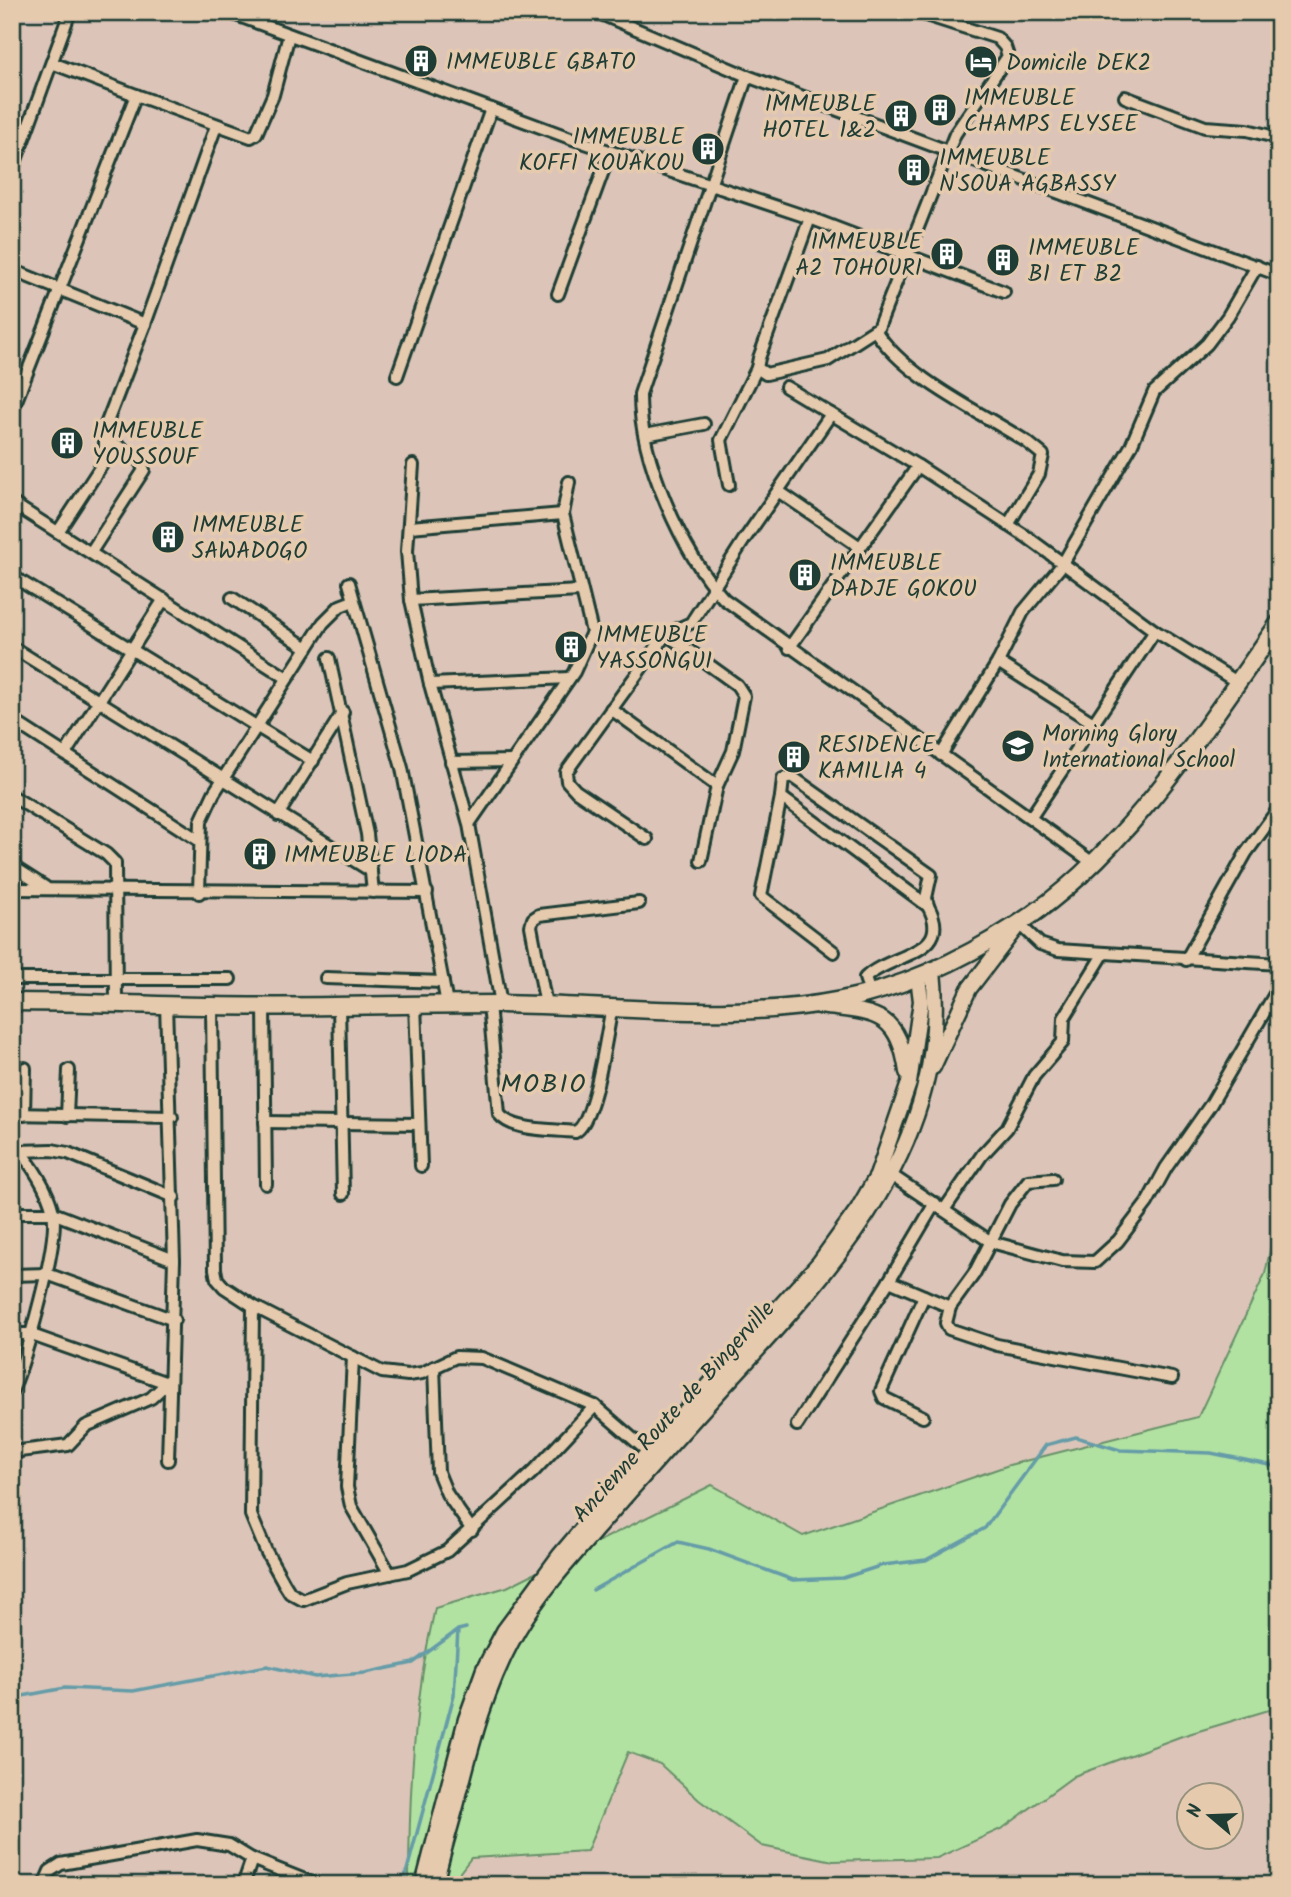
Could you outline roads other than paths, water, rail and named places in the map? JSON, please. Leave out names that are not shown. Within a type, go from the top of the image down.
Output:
[{"type":"main road","points":[[12,1002],[212,1006],[495,1004],[747,1009],[810,1005],[870,993],[925,974],[1019,923],[1093,863],[1175,766],[1279,623]]},
{"type":"street","points":[[12,171],[70,12]]},
{"type":"street","points":[[228,12],[610,152],[810,218],[908,258],[1004,292]]},
{"type":"street","points":[[596,12],[747,76],[1279,275]]},
{"type":"street","points":[[757,368],[766,374],[828,360],[875,330],[908,258],[947,151],[971,107],[991,84],[1008,56],[1005,47],[996,38],[918,12]]},
{"type":"street","points":[[52,64],[246,138],[256,134],[273,95],[289,35]]},
{"type":"street","points":[[747,76],[642,385],[640,403],[645,435],[680,539],[724,599],[1093,863]]},
{"type":"street","points":[[12,411],[62,290],[136,95]]},
{"type":"street","points":[[1125,97],[1205,127],[1247,130],[1279,138]]},
{"type":"street","points":[[397,376],[491,109]]},
{"type":"street","points":[[58,532],[105,460],[105,438],[102,431],[145,324],[216,126]]},
{"type":"street","points":[[558,294],[610,152]]},
{"type":"street","points":[[729,485],[721,440],[757,368],[810,218]]},
{"type":"street","points":[[941,755],[998,662],[1023,612],[1062,565],[1131,446],[1154,392],[1206,344],[1228,316],[1257,266]]},
{"type":"street","points":[[12,270],[145,324]]},
{"type":"street","points":[[875,330],[884,345],[914,373],[1027,442],[1043,455],[1040,474],[1008,525]]},
{"type":"street","points":[[786,387],[918,466],[1008,525],[1155,631],[1237,682]]},
{"type":"street","points":[[647,839],[567,781],[566,772],[666,634],[691,623],[713,586],[831,414]]},
{"type":"street","points":[[645,435],[704,424]]},
{"type":"street","points":[[91,552],[142,476],[144,467],[140,461],[105,438]]},
{"type":"street","points":[[413,465],[407,579],[430,684],[469,824],[495,1004],[499,1114],[504,1121],[575,1132],[584,1126],[612,1007]]},
{"type":"street","points":[[789,648],[918,466]]},
{"type":"street","points":[[469,824],[578,665],[592,632],[563,514],[569,482]]},
{"type":"street","points":[[778,491],[860,547]]},
{"type":"street","points":[[12,503],[288,678]]},
{"type":"street","points":[[410,527],[563,514]]},
{"type":"street","points":[[12,576],[313,761]]},
{"type":"street","points":[[349,583],[402,768],[447,1004]]},
{"type":"street","points":[[411,600],[580,590]]},
{"type":"street","points":[[232,598],[307,648]]},
{"type":"street","points":[[65,754],[164,599]]},
{"type":"street","points":[[199,893],[201,821],[214,793],[225,780],[331,613],[353,601]]},
{"type":"street","points":[[1031,817],[1155,631]]},
{"type":"street","points":[[666,634],[737,685],[744,696],[733,751],[717,786],[702,860]]},
{"type":"street","points":[[12,647],[278,816],[370,871]]},
{"type":"street","points":[[329,657],[343,712],[367,834],[373,892]]},
{"type":"street","points":[[998,662],[1095,724]]},
{"type":"street","points":[[430,684],[569,678]]},
{"type":"street","points":[[611,709],[717,786]]},
{"type":"street","points":[[278,816],[343,712]]},
{"type":"street","points":[[12,720],[200,841]]},
{"type":"street","points":[[451,762],[512,761]]},
{"type":"street","points":[[834,952],[761,896],[783,779],[791,776],[931,876],[926,898],[935,919],[934,934],[928,944],[877,967],[865,978],[870,993]]},
{"type":"street","points":[[12,796],[111,857],[115,863],[116,1002]]},
{"type":"street","points":[[781,797],[928,906]]},
{"type":"street","points":[[1186,960],[1240,862],[1279,808]]},
{"type":"street","points":[[12,866],[45,887]]},
{"type":"street","points":[[12,889],[45,887],[116,892],[199,893],[427,892]]},
{"type":"street","points":[[547,1005],[531,926],[533,919],[539,915],[639,903]]},
{"type":"street","points":[[925,1088],[969,989],[1019,923],[1040,944],[1058,950],[1279,964]]},
{"type":"street","points":[[944,1210],[982,1155],[1007,1128],[1034,1076],[1063,1042],[1064,1018],[1104,953]]},
{"type":"street","name":"Ancienne Route de Bingerville","points":[[435,1885],[478,1722],[495,1674],[519,1628],[566,1564],[653,1456],[839,1238],[877,1176],[909,1083],[925,974]]},
{"type":"street","name":"Ancienne Route de Bingerville","points":[[424,1885],[466,1719],[484,1669],[504,1631],[560,1555],[821,1280],[869,1216],[891,1175],[925,1088],[936,995],[925,974]]},
{"type":"street","points":[[326,978],[443,982]]},
{"type":"street","points":[[12,979],[230,979]]},
{"type":"street","points":[[891,1175],[990,1241],[1062,1261],[1096,1262],[1118,1241],[1147,1203],[1166,1168],[1211,1104],[1279,987]]},
{"type":"street","points":[[166,1004],[174,1197],[174,1320],[168,1383],[167,1460]]},
{"type":"street","points":[[415,1004],[421,1166]]},
{"type":"street","points":[[340,1005],[343,1195]]},
{"type":"street","points":[[810,1005],[858,1011],[884,1020],[895,1029],[903,1044],[909,1083]]},
{"type":"street","name":"Ancienne Route de Bingerville","points":[[212,1006],[215,1269],[217,1279],[224,1287],[253,1306],[382,1372],[408,1375],[456,1357],[482,1358],[595,1406],[653,1456]]},
{"type":"street","points":[[264,1006],[266,1184]]},
{"type":"street","points":[[25,1068],[18,1114],[172,1117]]},
{"type":"street","points":[[67,1116],[69,1070]]},
{"type":"street","points":[[265,1122],[419,1124]]},
{"type":"street","points":[[12,1142],[54,1213],[47,1274],[12,1391]]},
{"type":"street","points":[[17,1151],[52,1150],[68,1153],[174,1197]]},
{"type":"street","points":[[1053,1180],[1028,1181],[1010,1204],[974,1274],[950,1307],[946,1323],[953,1333],[997,1345],[1172,1378]]},
{"type":"street","points":[[797,1424],[889,1281],[935,1203]]},
{"type":"street","points":[[12,1213],[54,1213],[174,1260]]},
{"type":"street","points":[[12,1275],[47,1274],[174,1320]]},
{"type":"street","points":[[889,1281],[950,1307]]},
{"type":"street","points":[[923,1417],[884,1398],[881,1391],[924,1296]]},
{"type":"street","points":[[253,1306],[251,1515],[266,1551],[290,1593],[303,1600],[347,1583],[408,1570],[447,1551],[534,1471],[595,1406]]},
{"type":"street","points":[[12,1334],[29,1334],[168,1383]]},
{"type":"street","points":[[353,1357],[348,1487],[351,1506],[390,1574]]},
{"type":"street","points":[[434,1367],[438,1472],[447,1494],[472,1530]]},
{"type":"street","points":[[12,1452],[68,1445],[86,1426],[151,1398],[168,1383]]},
{"type":"street","points":[[44,1885],[50,1871],[61,1864],[185,1841],[229,1845],[252,1859],[317,1885]]},
{"type":"street","points":[[243,1885],[252,1859]]},
{"type":"waterway","points":[[593,1590],[678,1542],[709,1549],[793,1580],[843,1578],[883,1565],[926,1560],[985,1528],[1046,1445],[1076,1437],[1120,1450],[1211,1453],[1279,1467]]},
{"type":"waterway","points":[[403,1885],[454,1695],[458,1630],[466,1628]]},
{"type":"waterway","points":[[12,1698],[65,1688],[133,1691],[267,1666],[315,1677],[365,1673],[413,1663],[458,1630]]},
{"type":"place","name":"IMMEUBLE GBATO","points":[[421,61]]},
{"type":"place","name":"Domicile DEK2","points":[[981,62]]},
{"type":"place","name":"IMMEUBLE CHAMPS ELYSEE","points":[[940,110]]},
{"type":"place","name":"IMMEUBLE HOTEL 1&2","points":[[901,116]]},
{"type":"place","name":"IMMEUBLE KOFFI KOUAKOU","points":[[708,149]]},
{"type":"place","name":"IMMEUBLE N'SOUA AGBASSY","points":[[914,170]]},
{"type":"place","name":"IMMEUBLE A2 TOHOURI","points":[[947,254]]},
{"type":"place","name":"IMMEUBLE B1 ET B2","points":[[1003,260]]},
{"type":"place","name":"IMMEUBLE YOUSSOUF","points":[[67,443]]},
{"type":"place","name":"IMMEUBLE SAWADOGO","points":[[168,537]]},
{"type":"place","name":"IMMEUBLE DADJE GOKOU","points":[[805,575]]},
{"type":"place","name":"IMMEUBLE YASSONGUI","points":[[571,647]]},
{"type":"place","name":"Morning Glory International School","points":[[1018,746]]},
{"type":"place","name":"RESIDENCE KAMILIA 4","points":[[794,757]]},
{"type":"place","name":"IMMEUBLE LIODA","points":[[260,854]]},
{"type":"district","name":"MOBIO","points":[[544,1083]]}]
